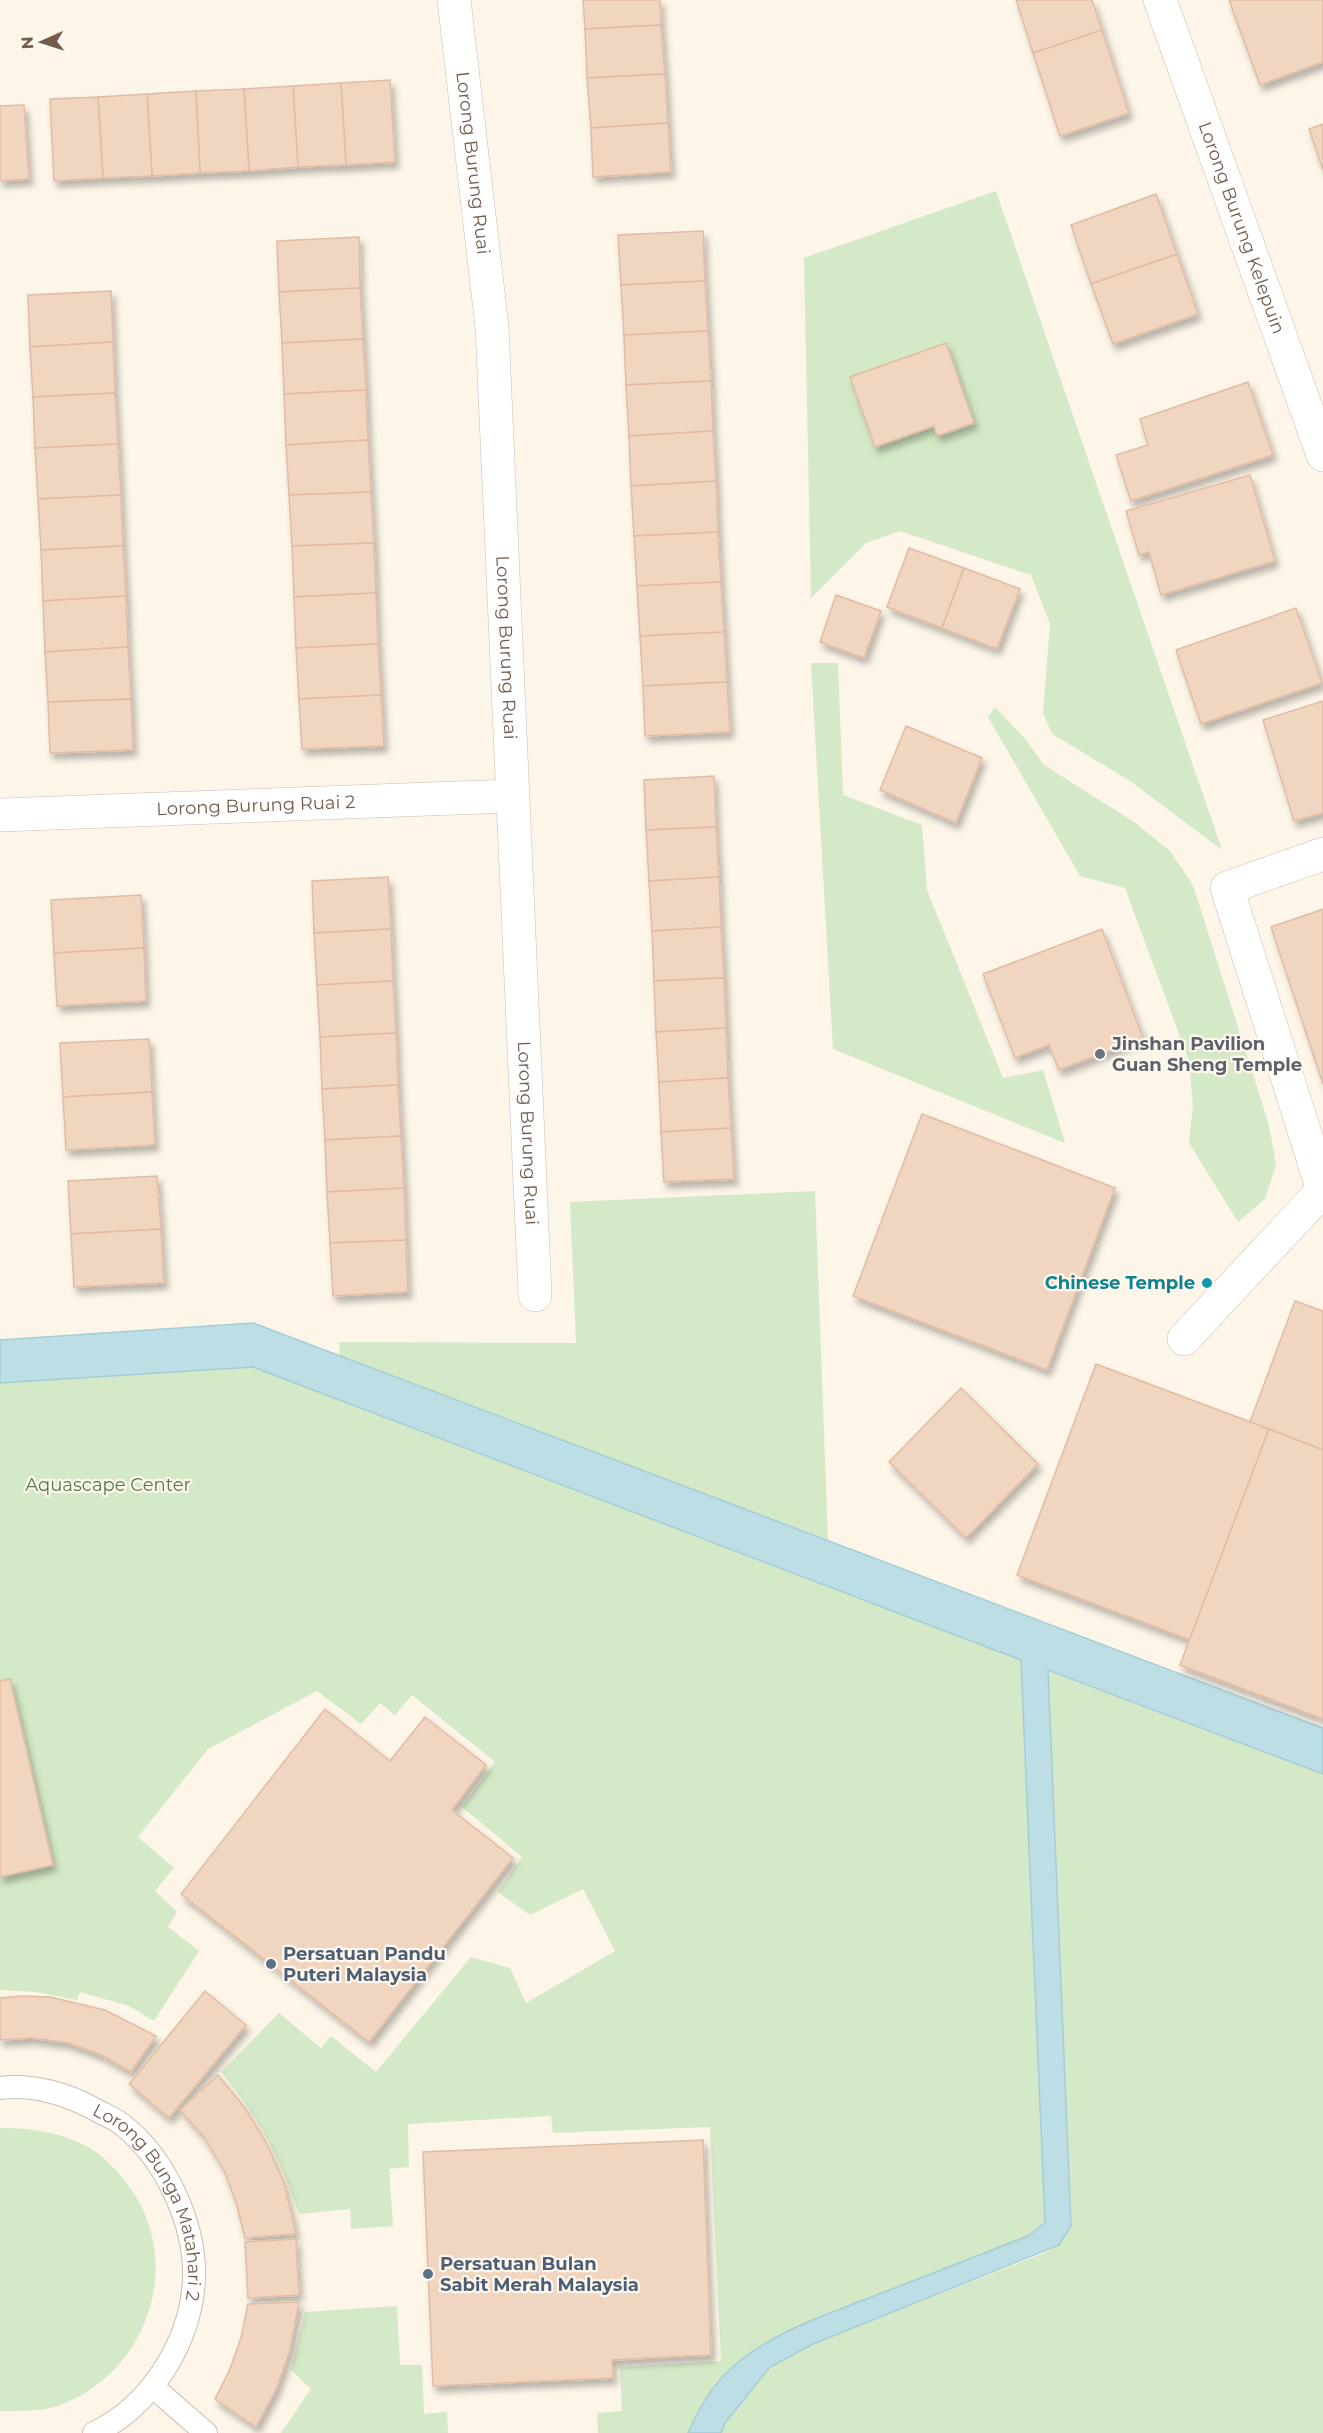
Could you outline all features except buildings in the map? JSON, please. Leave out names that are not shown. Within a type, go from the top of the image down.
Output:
[{"type":"street","name":"Lorong Burung Ruai","points":[[454,0],[492,327],[535,1295]]},
{"type":"street","name":"Lorong Burung Kelepuin","points":[[1160,0],[1323,455]]},
{"type":"street","name":"Lorong Burung Ruai 2","points":[[0,815],[512,796]]},
{"type":"street","points":[[1184,1339],[1323,1190],[1227,888],[1323,854]]},
{"type":"lane","name":"Lorong Bunga Matahari 2","points":[[0,2088],[16,2086],[73,2097],[124,2126],[163,2168],[187,2221],[194,2279],[182,2336],[153,2387],[114,2423],[94,2433]]},
{"type":"lane","points":[[153,2387],[206,2433]]},
{"type":"green space","points":[[996,191],[1222,850],[1130,781],[1052,734],[1043,713],[1050,624],[1031,575],[900,531],[866,543],[811,598],[804,258]]},
{"type":"green space","points":[[811,663],[838,663],[843,795],[922,825],[927,890],[1003,1078],[1043,1070],[1065,1143],[833,1049]]},
{"type":"green space","points":[[995,707],[1026,740],[1044,765],[1134,822],[1170,851],[1193,885],[1269,1125],[1276,1166],[1265,1199],[1238,1222],[1189,1143],[1193,1106],[1189,1061],[1125,888],[1080,876],[988,717]]},
{"type":"green space","points":[[815,1191],[828,1541],[340,1356],[339,1342],[576,1343],[570,1202]]},
{"type":"green space","name":"Aquascape Center","points":[[253,1367],[1021,1659],[1045,2223],[1028,2236],[802,2324],[766,2343],[741,2360],[697,2412],[688,2433],[598,2433],[597,2413],[622,2411],[620,2367],[721,2361],[710,2127],[553,2133],[551,2116],[408,2124],[409,2167],[389,2169],[393,2226],[351,2229],[350,2209],[299,2214],[268,2139],[221,2072],[279,2013],[321,2048],[331,2036],[376,2072],[471,1957],[510,1968],[526,2003],[615,1951],[583,1889],[530,1915],[498,1892],[522,1857],[462,1807],[495,1762],[412,1695],[395,1715],[380,1703],[361,1724],[317,1691],[208,1749],[138,1837],[174,1868],[155,1891],[177,1912],[168,1927],[199,1951],[154,2021],[129,2006],[80,1992],[77,2000],[36,1992],[0,1990],[0,1383]]},
{"type":"green space","points":[[1048,1670],[1323,1774],[1323,2433],[721,2433],[725,2424],[770,2367],[813,2344],[1044,2253],[1059,2245],[1071,2226]]},
{"type":"green space","points":[[0,2128],[56,2134],[88,2147],[98,2154],[125,2181],[143,2211],[153,2243],[155,2275],[150,2308],[137,2338],[118,2365],[93,2387],[63,2404],[40,2410],[0,2411]]},
{"type":"green space","points":[[397,2306],[400,2365],[422,2365],[424,2414],[447,2412],[448,2433],[281,2433],[311,2389],[291,2370],[305,2312]]},
{"type":"water","points":[[253,1323],[1323,1728],[1323,1774],[1048,1670],[1071,2226],[1059,2245],[813,2344],[770,2367],[725,2423],[721,2433],[688,2433],[703,2402],[724,2375],[741,2360],[771,2340],[819,2317],[1028,2236],[1045,2223],[1021,1660],[253,1367],[0,1383],[0,1340]]},
{"type":"place","name":"Jinshan Pavilion Guan Sheng Temple","points":[[1100,1054]]},
{"type":"place","name":"Chinese Temple","points":[[1207,1283]]},
{"type":"place","name":"Persatuan Pandu Puteri Malaysia","points":[[271,1964]]},
{"type":"place","name":"Persatuan Bulan Sabit Merah Malaysia","points":[[428,2274]]}]
